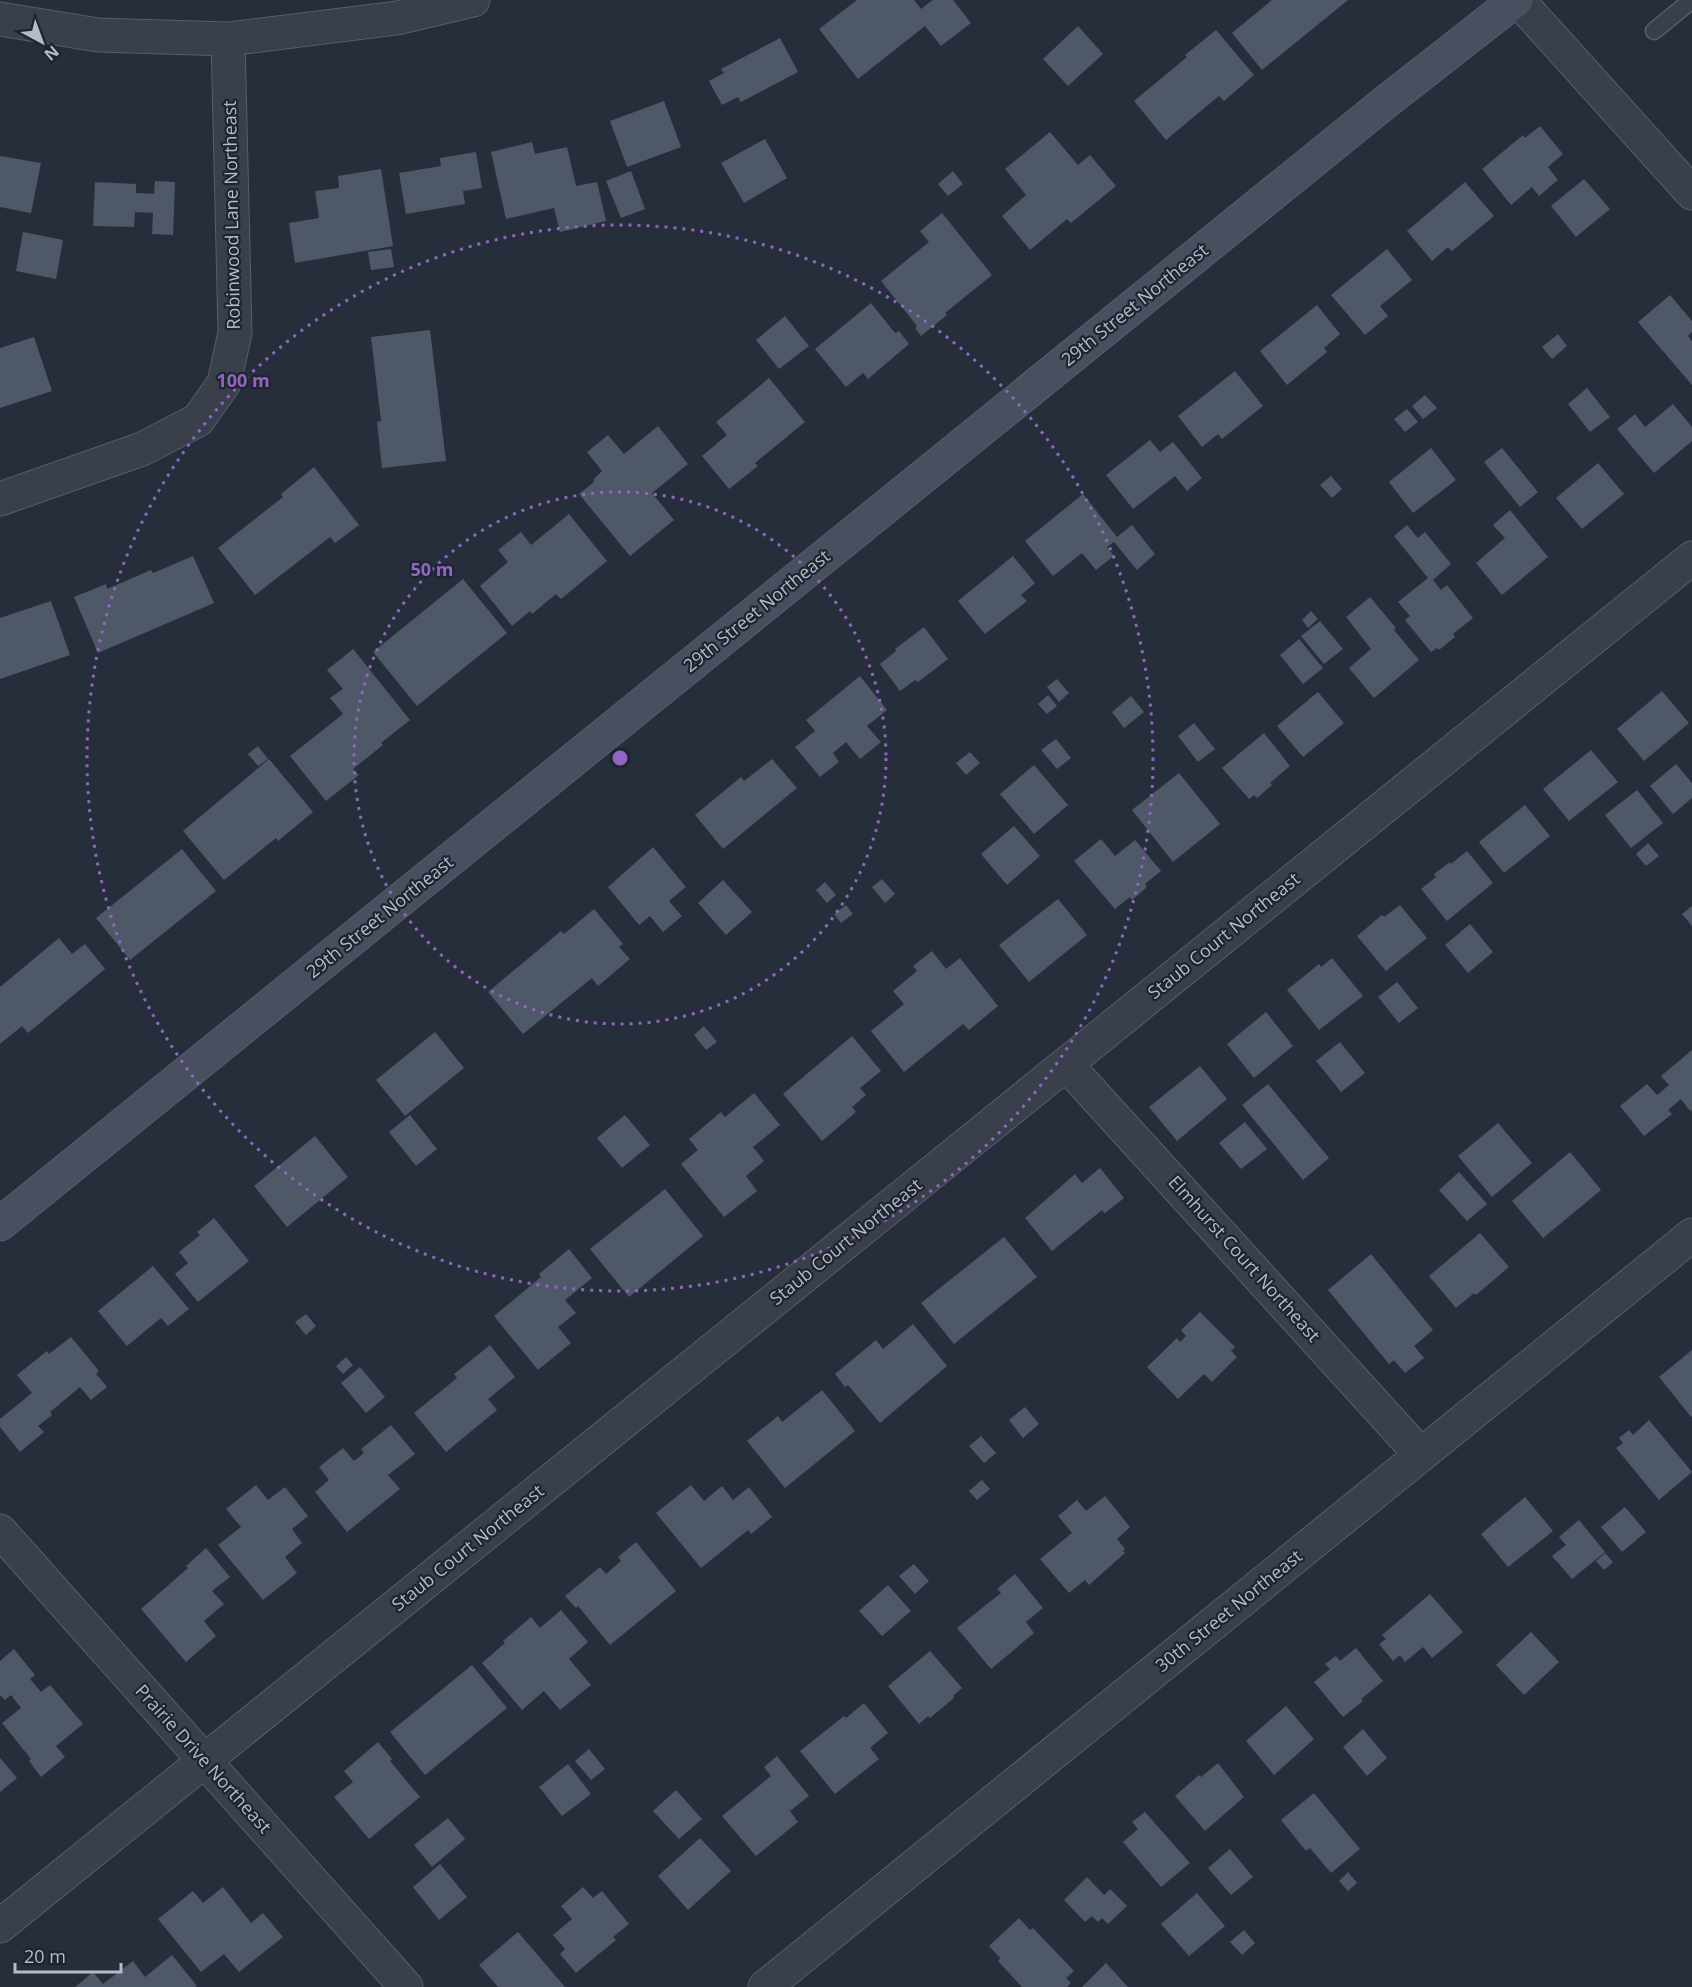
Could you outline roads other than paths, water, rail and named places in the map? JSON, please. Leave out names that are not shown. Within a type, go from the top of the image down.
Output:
[{"type":"main road","name":"29th Street Northeast","points":[[0,1224],[1388,101],[1517,0]]},
{"type":"street","points":[[0,19],[98,35],[228,39],[397,18],[473,0]]},
{"type":"street","points":[[1517,0],[1692,193]]},
{"type":"street","name":"Robinwood Lane Northeast","points":[[0,499],[142,449],[198,420],[224,383],[235,333],[228,39]]},
{"type":"street","name":"Staub Court Northeast","points":[[0,1926],[1692,558]]},
{"type":"street","name":"Elmhurst Court Northeast","points":[[1066,1064],[1421,1455]]},
{"type":"street","name":"30th Street Northeast","points":[[765,1987],[1692,1235]]},
{"type":"street","name":"Prairie Drive Northeast","points":[[0,1531],[406,1987]]},
{"type":"lane","points":[[1654,31],[1692,0]]}]
